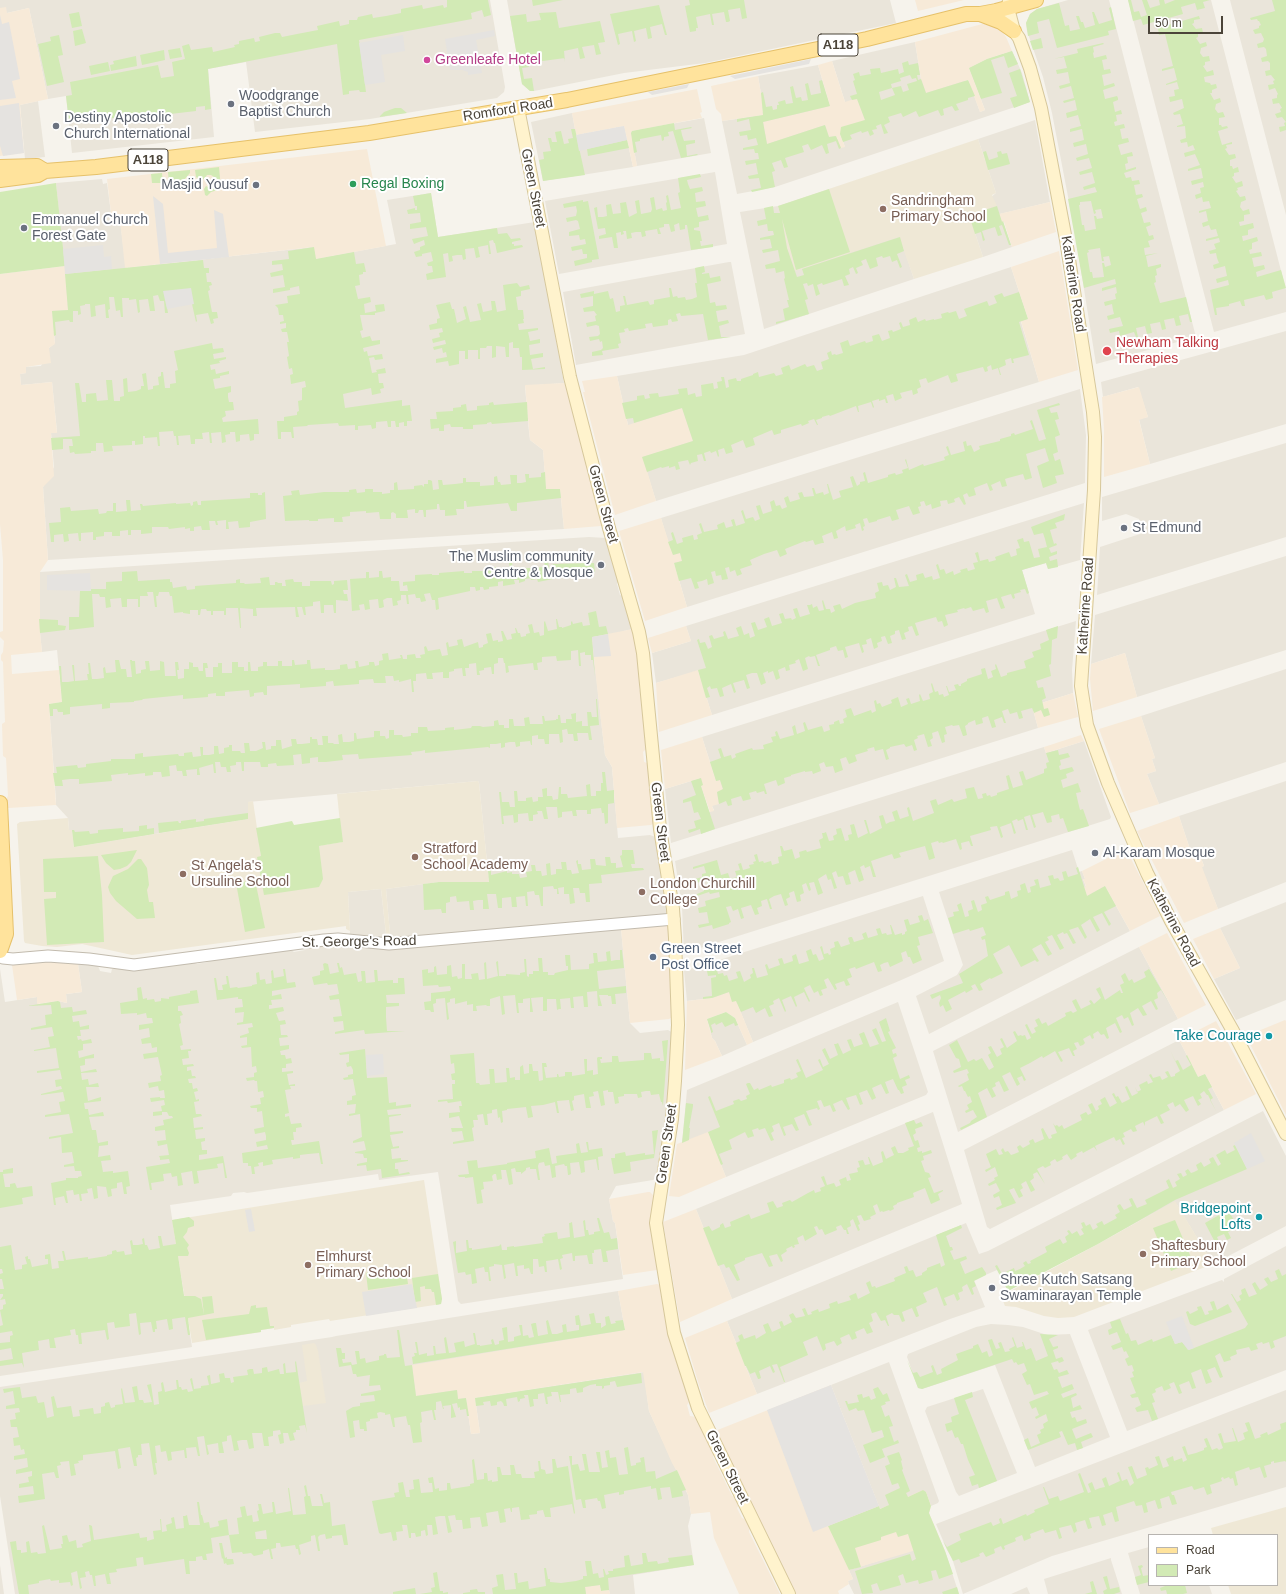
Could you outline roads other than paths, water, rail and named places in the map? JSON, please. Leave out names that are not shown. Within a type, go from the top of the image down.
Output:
[{"type":"main road","name":"Romford Road","points":[[0,180],[38,176],[45,171],[96,167],[369,133],[518,108],[612,91],[867,39],[973,14],[985,4],[1036,0]]},
{"type":"main road","name":"Katherine Road","points":[[1008,3],[1020,30],[1016,34],[1036,88],[1043,116],[1066,240],[1093,412],[1095,437],[1094,490],[1081,686],[1087,725],[1110,790],[1147,873],[1171,921],[1240,1045],[1286,1134]]},
{"type":"main road","points":[[973,14],[997,20],[1016,34]]},
{"type":"main road","name":"Green Street","points":[[518,108],[570,377],[609,528],[639,632],[647,684],[660,829],[674,919],[678,1025],[677,1062],[672,1119],[656,1223],[674,1333],[698,1408],[789,1594]]},
{"type":"main road","name":"Romford Road","points":[[0,167],[37,166],[45,171]]},
{"type":"main road","points":[[0,803],[6,934],[1,954]]},
{"type":"street","name":"St. George's Road","points":[[1,954],[19,959],[33,956],[89,959],[134,965],[324,940],[338,939],[389,944],[674,919]]},
{"type":"place","name":"Greenleafe Hotel","points":[[427,60]]},
{"type":"place","name":"Woodgrange Baptist Church","points":[[231,104]]},
{"type":"place","name":"Destiny Apostolic Church International","points":[[56,126]]},
{"type":"place","name":"Regal Boxing","points":[[353,184]]},
{"type":"place","name":"Masjid Yousuf","points":[[256,185]]},
{"type":"place","name":"Sandringham Primary School","points":[[883,209]]},
{"type":"place","name":"Emmanuel Church Forest Gate","points":[[24,228]]},
{"type":"place","name":"Newham Talking Therapies","points":[[1107,351]]},
{"type":"place","name":"St Edmund","points":[[1124,528]]},
{"type":"place","name":"The Muslim community Centre & Mosque","points":[[601,565]]},
{"type":"place","name":"Al-Karam Mosque","points":[[1095,853]]},
{"type":"place","name":"Stratford School Academy","points":[[415,857]]},
{"type":"place","name":"St Angela's Ursuline School","points":[[183,874]]},
{"type":"place","name":"London Churchill College","points":[[642,892]]},
{"type":"place","name":"Green Street Post Office","points":[[653,957]]},
{"type":"place","name":"Take Courage","points":[[1269,1036]]},
{"type":"place","name":"Bridgepoint Lofts","points":[[1259,1217]]},
{"type":"place","name":"Shaftesbury Primary School","points":[[1143,1254]]},
{"type":"place","name":"Elmhurst Primary School","points":[[308,1265]]},
{"type":"place","name":"Shree Kutch Satsang Swaminarayan Temple","points":[[992,1288]]}]
